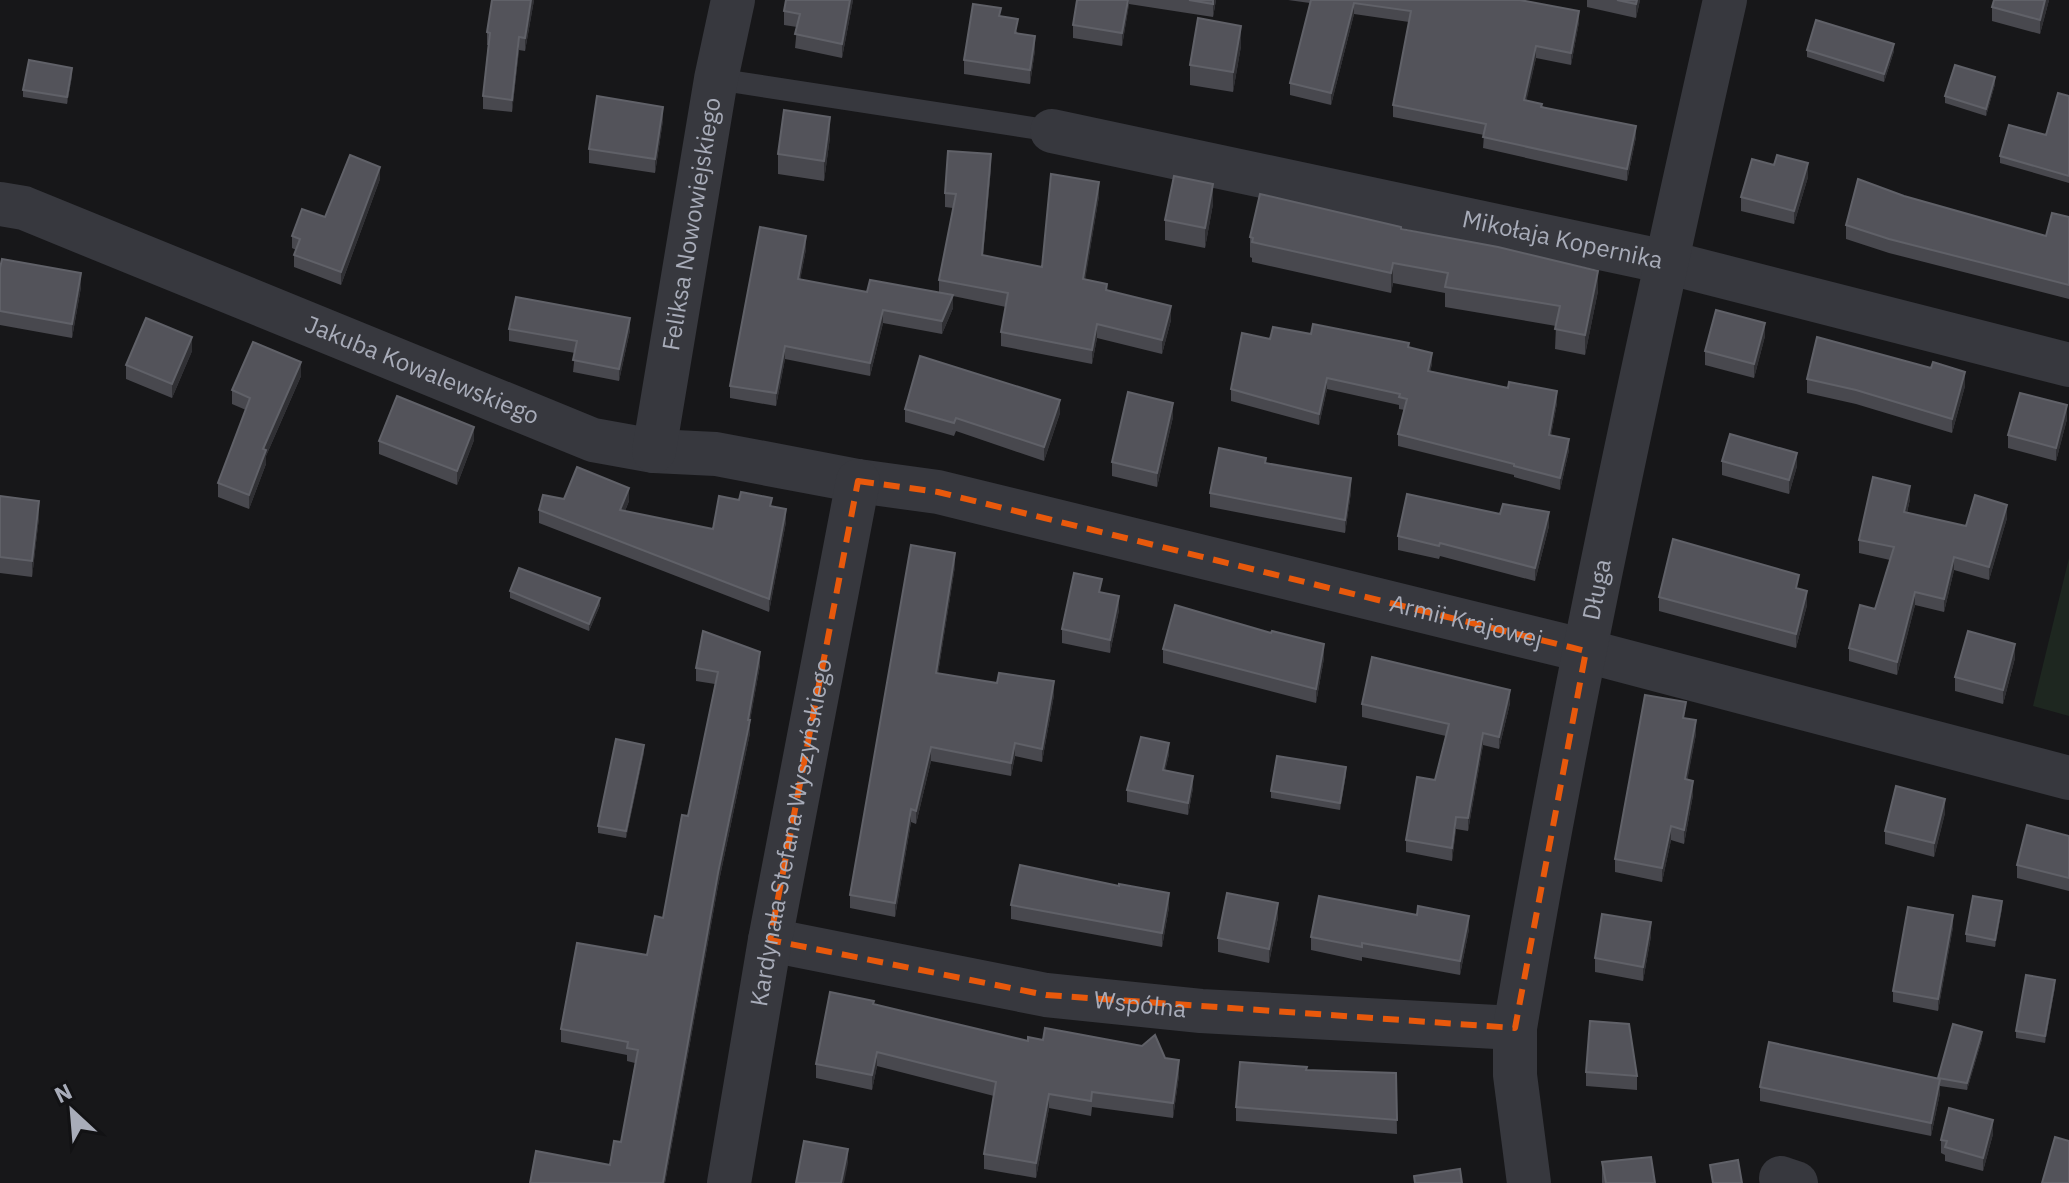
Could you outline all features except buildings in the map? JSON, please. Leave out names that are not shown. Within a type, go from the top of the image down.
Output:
[{"type":"street","name":"Feliksa Nowowiejskiego","points":[[654,451],[716,79],[733,0]]},
{"type":"street","name":"Długa","points":[[1529,1183],[1515,1075],[1515,1028],[1586,651],[1666,262],[1725,0]]},
{"type":"street","name":"Mikołaja Kopernika","points":[[1052,131],[1666,262],[2069,365]]},
{"type":"street","name":"Jakuba Kowalewskiego","points":[[0,204],[24,208],[593,440],[654,451],[716,454],[858,481]]},
{"type":"street","name":"Armii Krajowej","points":[[858,481],[938,492],[1586,651],[2069,778]]},
{"type":"street","name":"Kardynała Stefana Wyszyńskiego","points":[[729,1183],[770,940],[858,481]]},
{"type":"street","name":"Wspólna","points":[[770,940],[1046,995],[1201,1011],[1515,1028]]},
{"type":"lane","points":[[716,79],[1052,131]]},
{"type":"highlighted area","points":[[858,481],[938,492],[1586,651],[1515,1028],[1046,995],[770,940]]},
{"type":"shaded area","points":[[2069,558],[2069,716],[2033,706]]}]
